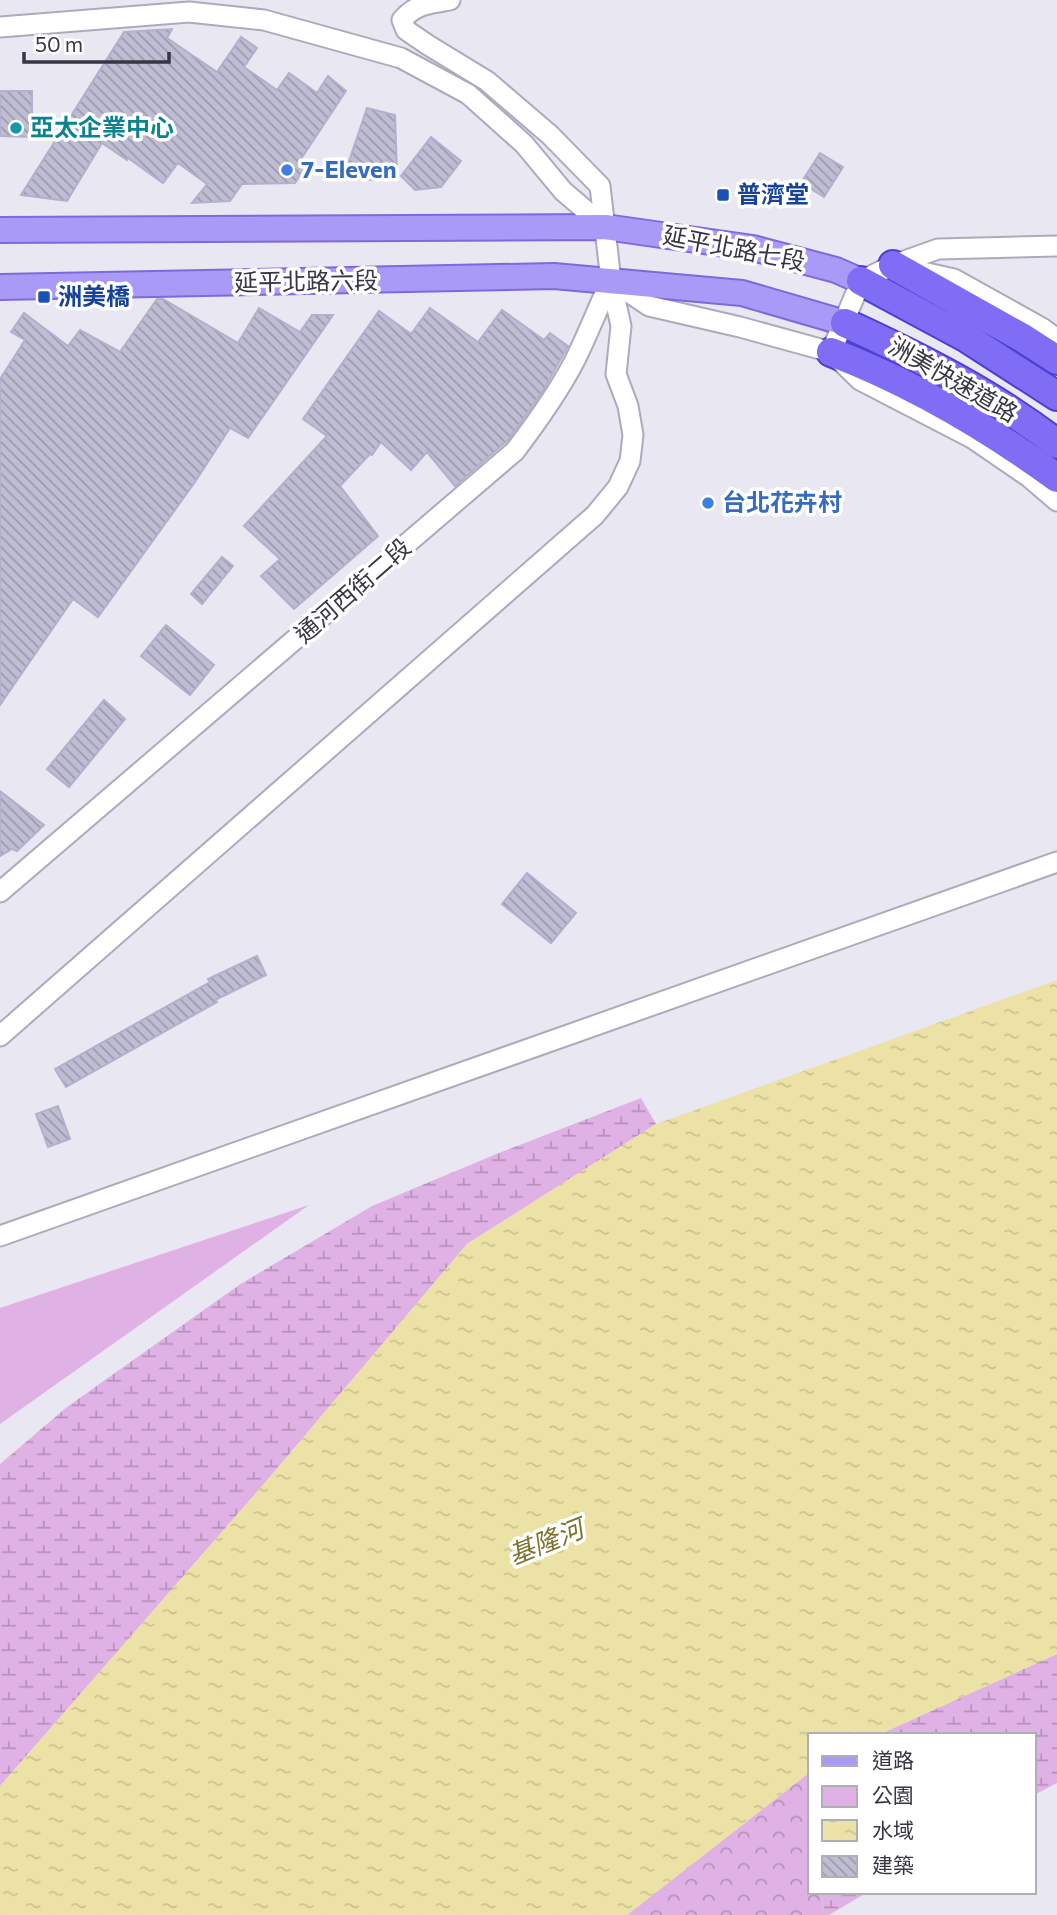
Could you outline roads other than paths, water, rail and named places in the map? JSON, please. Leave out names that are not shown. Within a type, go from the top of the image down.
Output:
[{"type":"highway","points":[[893,265],[1057,360]]},
{"type":"highway","name":"洲美快速道路","points":[[861,281],[967,338],[1057,396]]},
{"type":"highway","name":"洲美快速道路","points":[[845,323],[951,375],[1051,457]]},
{"type":"highway","points":[[831,352],[868,366],[936,400],[1011,444],[1051,457]]},
{"type":"main road","points":[[0,230],[605,227]]},
{"type":"main road","name":"延平北路七段","points":[[605,227],[753,248],[836,270],[861,281]]},
{"type":"main road","name":"延平北路六段","points":[[0,288],[554,276],[611,281]]},
{"type":"main road","name":"延平北路七段","points":[[611,281],[742,293],[845,323]]},
{"type":"street","points":[[0,1036],[595,515],[618,487],[631,461],[633,435],[628,406],[616,374],[621,326],[611,281],[600,186],[550,135],[487,81],[406,30],[402,20],[409,12],[423,4],[450,0]]},
{"type":"street","points":[[0,27],[189,12],[264,20],[401,58],[468,94],[524,144],[563,191],[605,227]]},
{"type":"street","points":[[831,352],[861,281],[893,265],[938,249],[1057,246]]},
{"type":"street","points":[[893,265],[954,279],[1057,339]]},
{"type":"street","points":[[611,281],[649,306],[831,352],[860,380],[972,438],[1057,500]]},
{"type":"street","name":"通河西街二段","points":[[0,892],[514,451],[547,409],[575,359],[611,281]]},
{"type":"street","points":[[0,1236],[1057,862]]},
{"type":"water","name":"基隆河","points":[[1057,980],[1057,1654],[882,1733],[808,1733],[808,1774],[627,1915],[0,1915],[0,1786],[263,1485],[467,1244],[656,1124]]},
{"type":"place","name":"亞太企業中心","points":[[16,128]]},
{"type":"place","name":"7-Eleven","points":[[287,170]]},
{"type":"place","name":"普濟堂","points":[[723,195]]},
{"type":"place","name":"洲美橋","points":[[44,297]]},
{"type":"place","name":"台北花卉村","points":[[708,503]]}]
